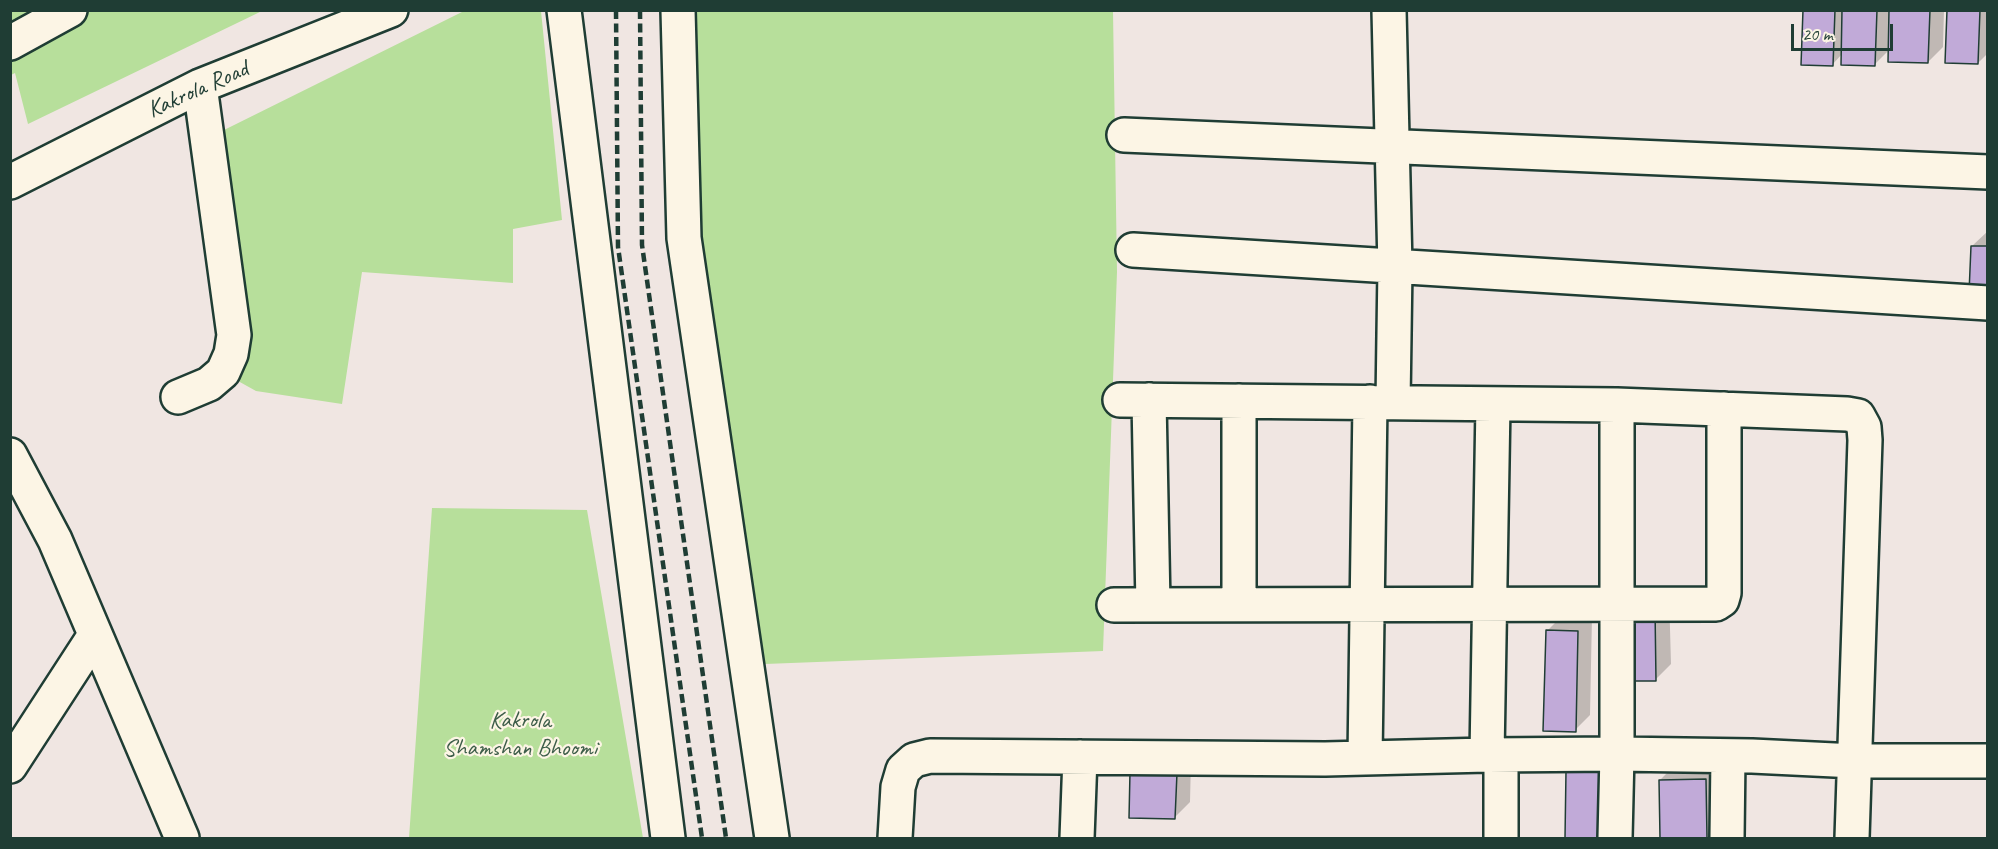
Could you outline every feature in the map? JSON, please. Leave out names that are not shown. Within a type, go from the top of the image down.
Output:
[{"type":"street","points":[[10,43],[70,10]]},
{"type":"street","name":"Kakrola Road","points":[[10,183],[200,86],[391,10]]},
{"type":"street","points":[[564,10],[668,838]]},
{"type":"street","points":[[678,10],[684,238],[772,838]]},
{"type":"street","points":[[1365,758],[1367,604],[1395,267],[1389,10]]},
{"type":"street","points":[[178,397],[209,384],[223,372],[231,354],[234,334],[200,86]]},
{"type":"street","points":[[1124,135],[1988,172]]},
{"type":"street","points":[[1132,250],[1988,303]]},
{"type":"street","points":[[1154,605],[1135,400],[1617,405],[1858,416],[1864,427],[1865,440],[1852,838]]},
{"type":"street","points":[[1239,401],[1239,605]]},
{"type":"street","points":[[1492,404],[1489,604],[1494,755],[1501,838]]},
{"type":"street","points":[[1615,838],[1617,405]]},
{"type":"street","points":[[1114,605],[1708,606],[1716,604],[1722,600],[1724,593],[1724,409]]},
{"type":"street","points":[[10,455],[55,540],[182,838]]},
{"type":"street","points":[[10,766],[95,635]]},
{"type":"street","points":[[896,838],[898,787],[903,770],[914,760],[930,756],[1365,758],[1617,754],[1855,761],[1988,761]]},
{"type":"street","points":[[1727,838],[1728,756]]},
{"type":"street","points":[[1077,838],[1080,757]]},
{"type":"green space","points":[[11,11],[262,11],[28,124],[15,73],[11,75]]},
{"type":"green space","points":[[464,11],[541,11],[562,220],[513,229],[513,283],[362,272],[342,404],[256,391],[238,381],[209,149],[218,133]]},
{"type":"green space","points":[[691,11],[1113,11],[1117,272],[1103,651],[765,664],[698,207]]},
{"type":"green space","name":"Kakrola Shamshan Bhoomi","points":[[432,508],[587,510],[643,838],[409,838]]},
{"type":"building","points":[[1803,10],[1835,10],[1833,66],[1801,65]]},
{"type":"building","points":[[1842,10],[1877,10],[1875,66],[1841,65]]},
{"type":"building","points":[[1889,10],[1930,10],[1928,63],[1888,62]]},
{"type":"building","points":[[1947,10],[1980,10],[1978,64],[1945,63]]},
{"type":"building","points":[[1971,246],[1988,246],[1988,293],[1969,293]]},
{"type":"building","points":[[1629,608],[1655,608],[1656,681],[1630,681]]},
{"type":"building","points":[[1546,630],[1578,631],[1576,732],[1543,731]]},
{"type":"building","points":[[1566,771],[1610,772],[1608,838],[1565,838]]},
{"type":"building","points":[[1130,772],[1177,773],[1175,819],[1129,818]]},
{"type":"building","points":[[1706,779],[1707,838],[1660,838],[1659,780]]},
{"type":"railway","points":[[616,10],[618,247],[702,838]]},
{"type":"railway","points":[[640,10],[642,245],[726,838]]}]
